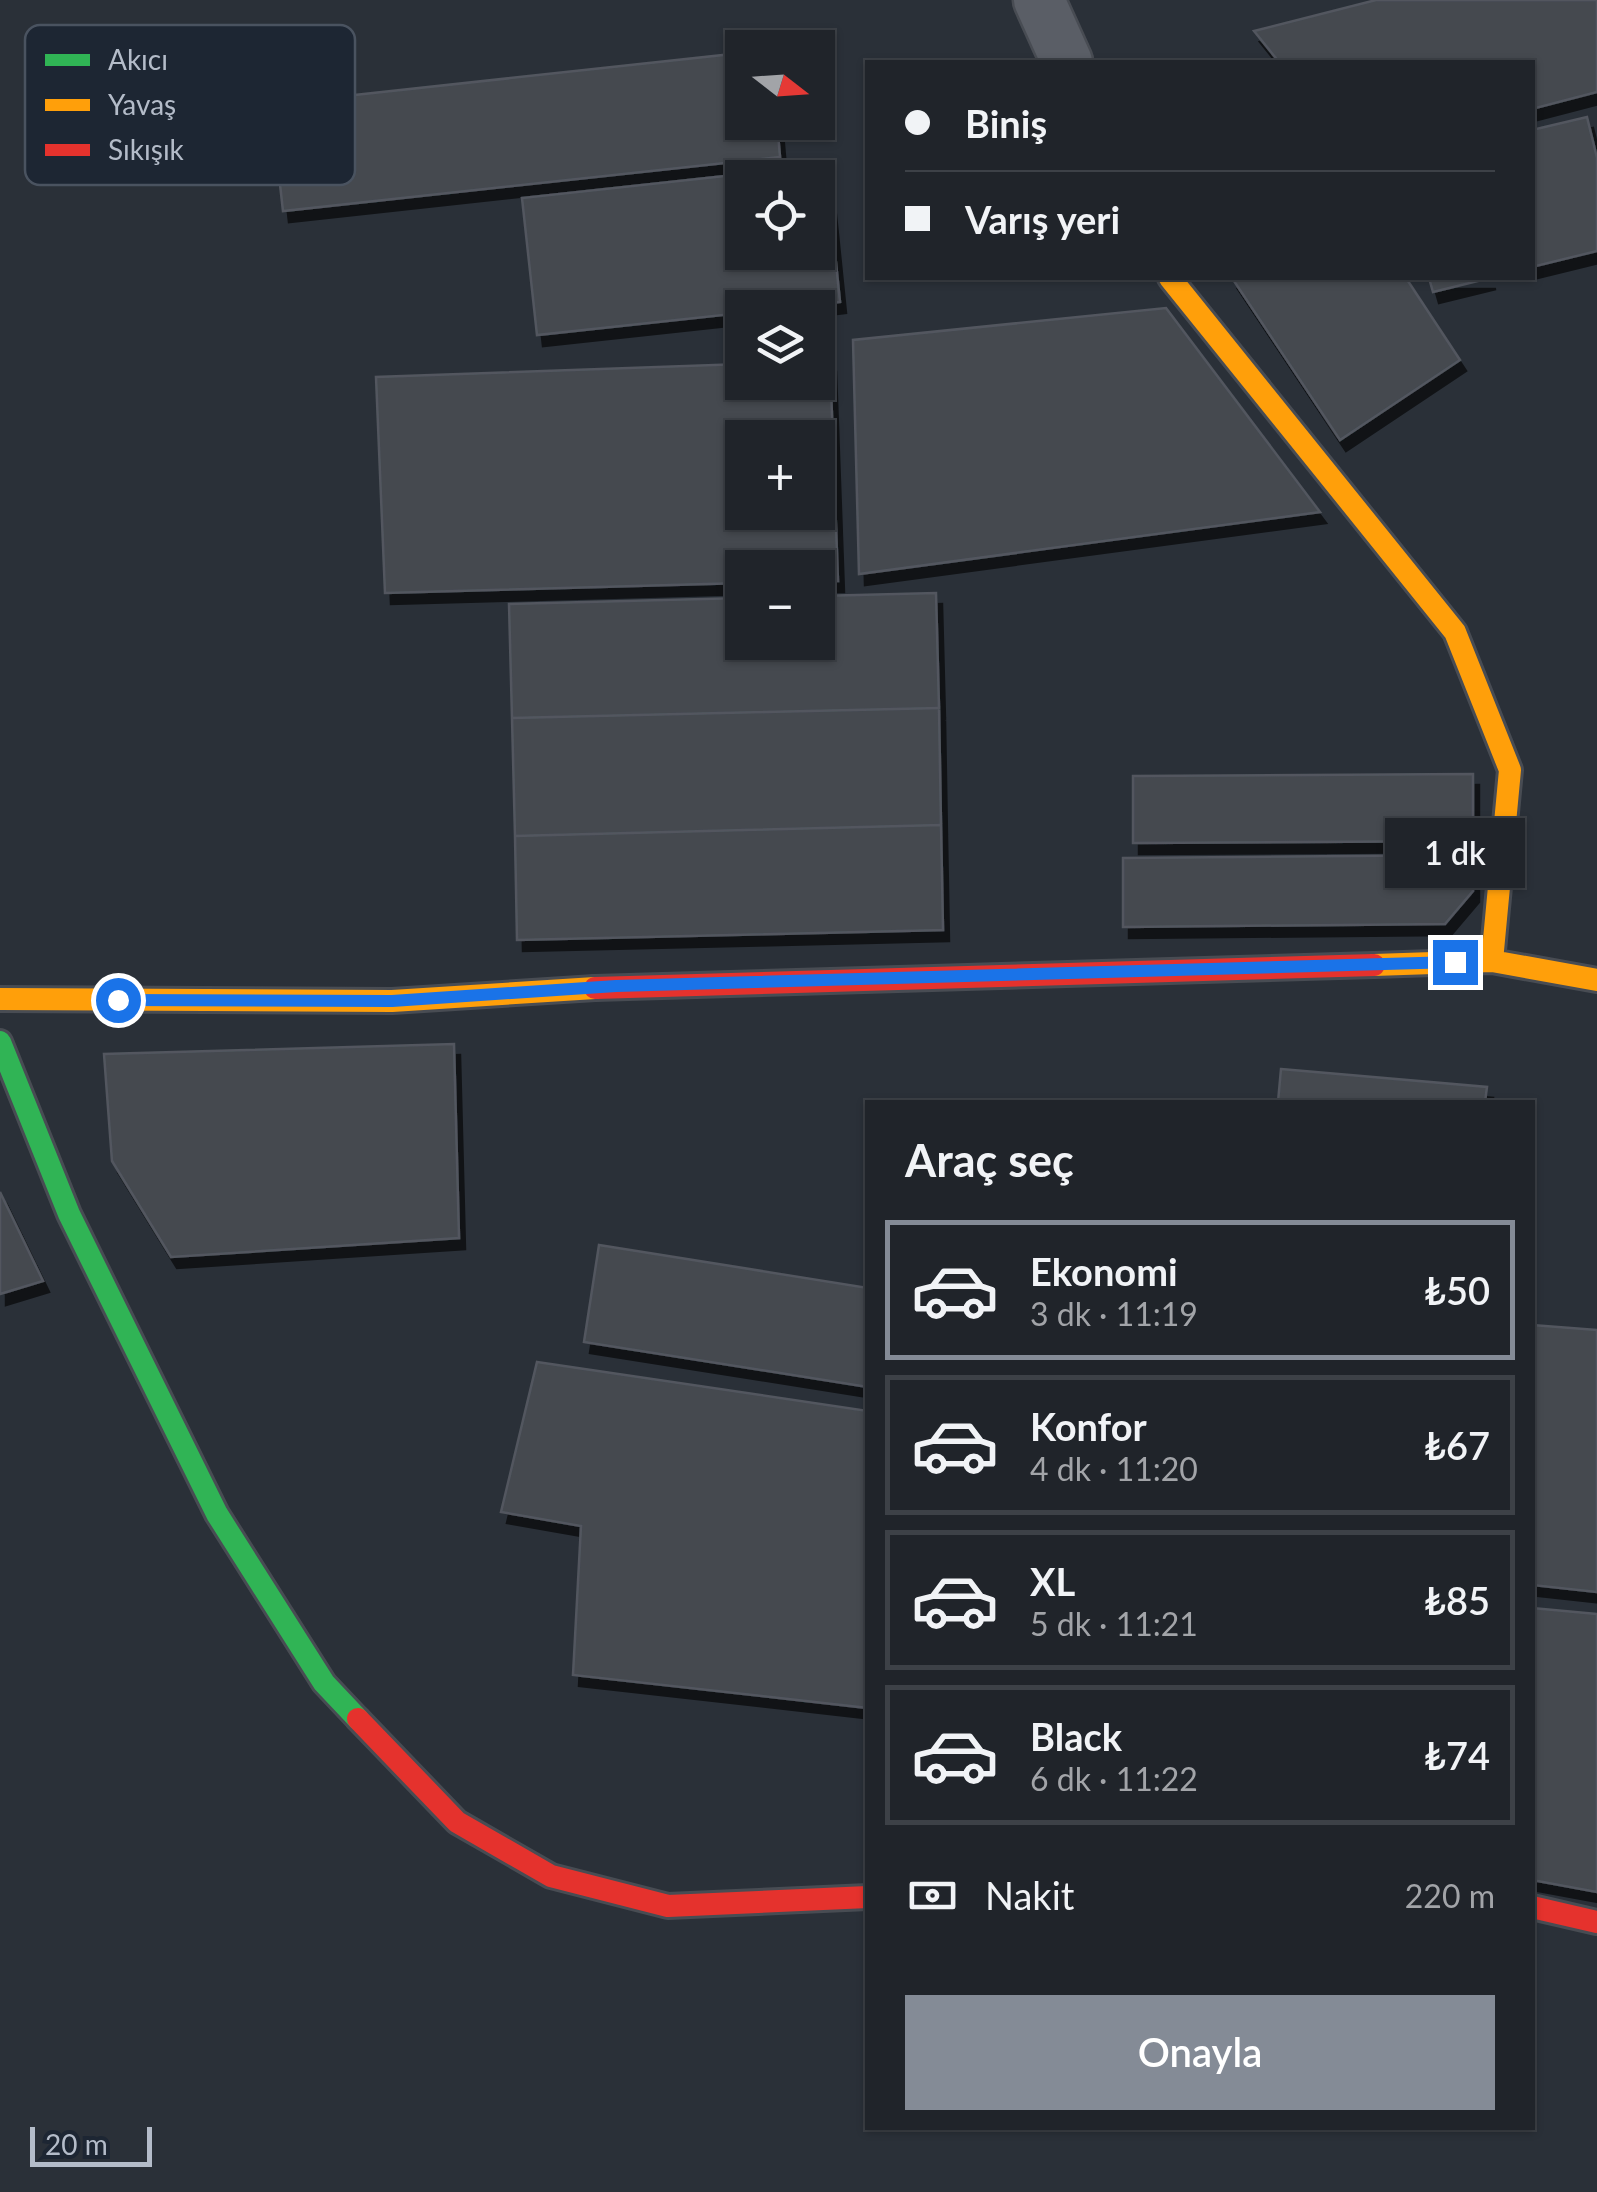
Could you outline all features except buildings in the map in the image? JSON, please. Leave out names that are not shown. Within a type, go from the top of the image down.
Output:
[{"type":"street","points":[[1040,0],[1067,60]]},
{"type":"street","points":[[1172,280],[1455,632],[1510,770],[1492,961]]},
{"type":"street","points":[[0,999],[392,1001],[616,986],[1492,961],[1597,980]]},
{"type":"street","points":[[0,1042],[69,1214],[217,1514],[324,1683],[457,1822],[550,1876],[668,1906],[865,1897]]},
{"type":"street","points":[[1535,1908],[1597,1922]]},
{"type":"traffic: fast","points":[[0,1042],[69,1214],[217,1514],[324,1683],[358,1719]]},
{"type":"traffic: slow","points":[[1172,280],[1455,632],[1510,770],[1492,961]]},
{"type":"traffic: slow","points":[[1374,965],[1492,961],[1597,980]]},
{"type":"traffic: slow","points":[[0,999],[392,1001],[595,988]]},
{"type":"traffic: jam","points":[[595,988],[1374,965]]},
{"type":"traffic: jam","points":[[358,1719],[457,1822],[551,1876],[668,1906],[865,1897]]},
{"type":"traffic: jam","points":[[1535,1908],[1597,1922]]},
{"type":"route","points":[[118,1000],[392,1001],[616,986],[1455,962]]}]
